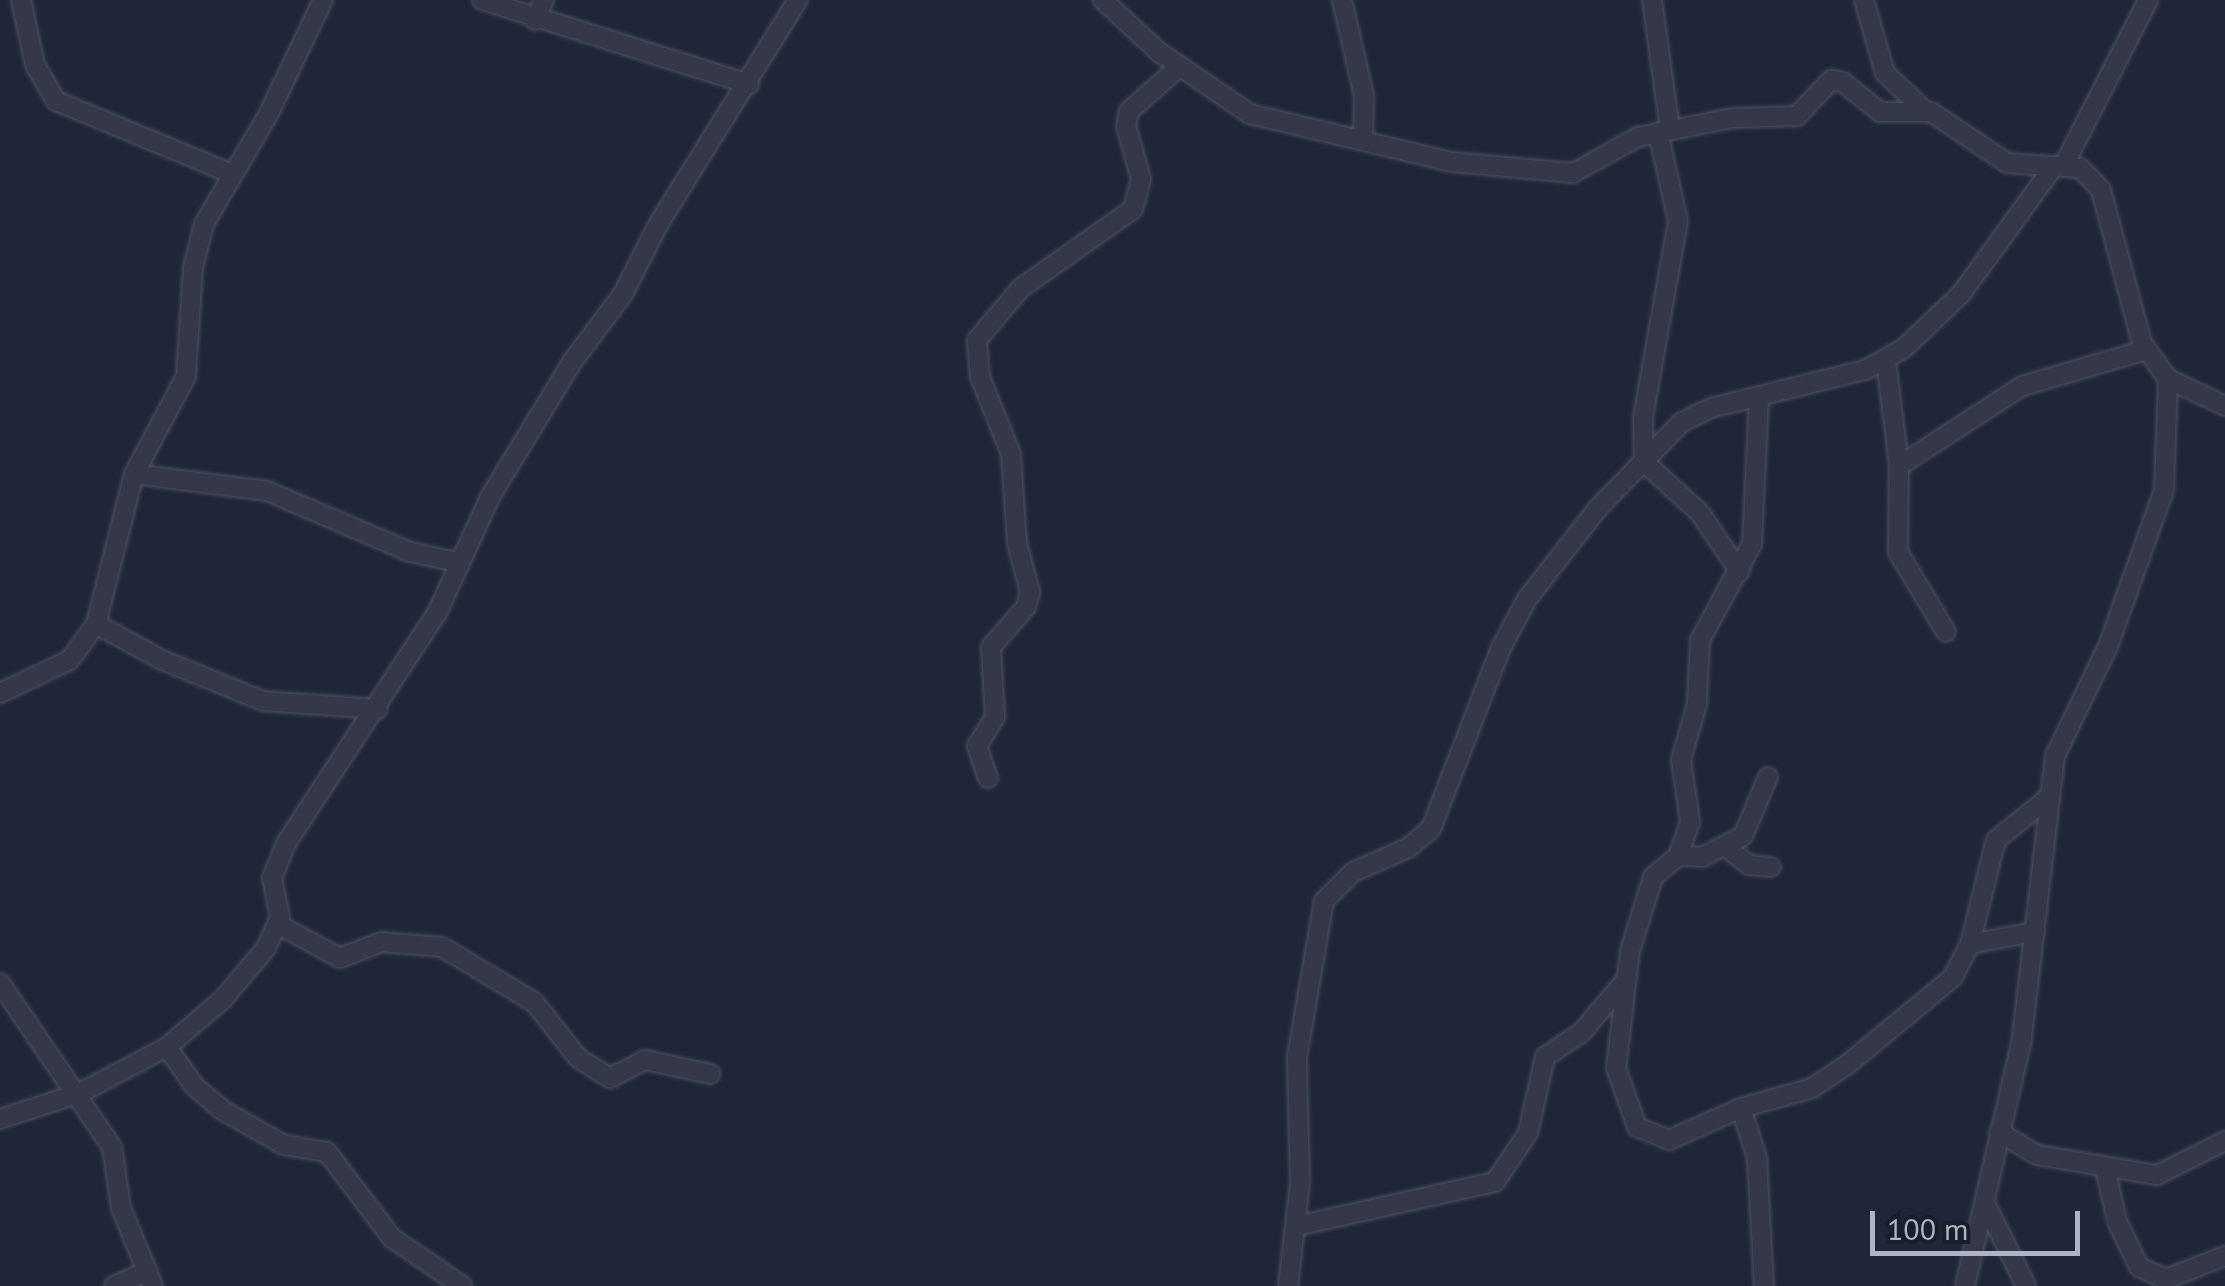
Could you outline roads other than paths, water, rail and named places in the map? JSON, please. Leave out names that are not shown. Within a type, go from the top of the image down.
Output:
[{"type":"street","points":[[21,0],[35,65],[56,102],[232,174]]},
{"type":"street","points":[[0,693],[70,660],[96,624],[134,474],[182,386],[198,242],[323,0]]},
{"type":"street","points":[[482,0],[535,20],[749,84]]},
{"type":"street","points":[[535,20],[544,0]]},
{"type":"street","points":[[0,1119],[80,1093],[166,1046],[223,998],[279,925],[273,870],[308,806],[378,709],[437,613],[457,562],[572,362],[624,294],[660,223],[798,0]]},
{"type":"street","points":[[1104,0],[1180,67],[1250,114],[1452,162],[1563,174],[1618,144],[1664,131],[1732,118],[1796,116],[1830,80],[1843,82],[1880,112],[1924,110]]},
{"type":"street","points":[[1342,0],[1364,96],[1362,138]]},
{"type":"street","points":[[1652,0],[1664,131],[1678,221],[1643,418],[1644,462],[1700,513],[1740,572]]},
{"type":"street","points":[[1864,0],[1885,74],[1924,110],[2006,162],[2059,165],[2087,173],[2108,202],[2146,350],[2168,379],[2225,406]]},
{"type":"street","points":[[1288,1286],[1296,1226],[1297,1056],[1324,901],[1353,872],[1408,848],[1431,829],[1512,622],[1570,540],[1692,415],[1886,361],[1961,294],[2059,165],[2148,0]]},
{"type":"street","points":[[988,778],[978,746],[995,717],[992,646],[1026,607],[1030,592],[1017,543],[1011,454],[980,377],[977,340],[1021,288],[1133,209],[1141,179],[1126,126],[1129,111],[1180,67]]},
{"type":"street","points":[[1898,466],[2022,386],[2146,350]]},
{"type":"street","points":[[1886,361],[1898,466],[1898,552],[1946,632]]},
{"type":"street","points":[[1964,1286],[2022,1038],[2056,756],[2101,664],[2158,514],[2168,379]]},
{"type":"street","points":[[1759,396],[1752,544],[1700,640],[1697,704],[1681,760],[1690,822],[1678,856],[1653,877],[1625,980],[1616,1068],[1636,1127],[1668,1140],[1741,1108],[1828,1079],[1953,977],[1970,944],[1996,840],[2048,798]]},
{"type":"street","points":[[134,474],[267,490],[410,552],[457,562]]},
{"type":"street","points":[[96,624],[162,660],[263,701],[378,709]]},
{"type":"street","points":[[1678,856],[1702,857],[1727,848],[1751,824],[1768,777]]},
{"type":"street","points":[[1727,848],[1748,866],[1772,867]]},
{"type":"street","points":[[279,925],[340,958],[381,942],[442,947],[534,1002],[578,1058],[610,1078],[646,1060],[712,1074]]},
{"type":"street","points":[[1970,944],[2036,932]]},
{"type":"street","points":[[1296,1226],[1495,1182],[1528,1134],[1546,1057],[1582,1032],[1625,980]]},
{"type":"street","points":[[0,983],[80,1093],[117,1158],[121,1208],[151,1278],[114,1286]]},
{"type":"street","points":[[166,1046],[195,1087],[222,1110],[284,1145],[327,1152],[392,1238],[462,1286]]},
{"type":"street","points":[[1741,1108],[1758,1168],[1764,1286]]},
{"type":"street","points":[[1999,1132],[2037,1155],[2105,1168],[2170,1172],[2225,1141]]},
{"type":"street","points":[[2105,1168],[2117,1220],[2139,1266],[2166,1279],[2225,1256]]},
{"type":"street","points":[[1986,1205],[2026,1286]]}]
